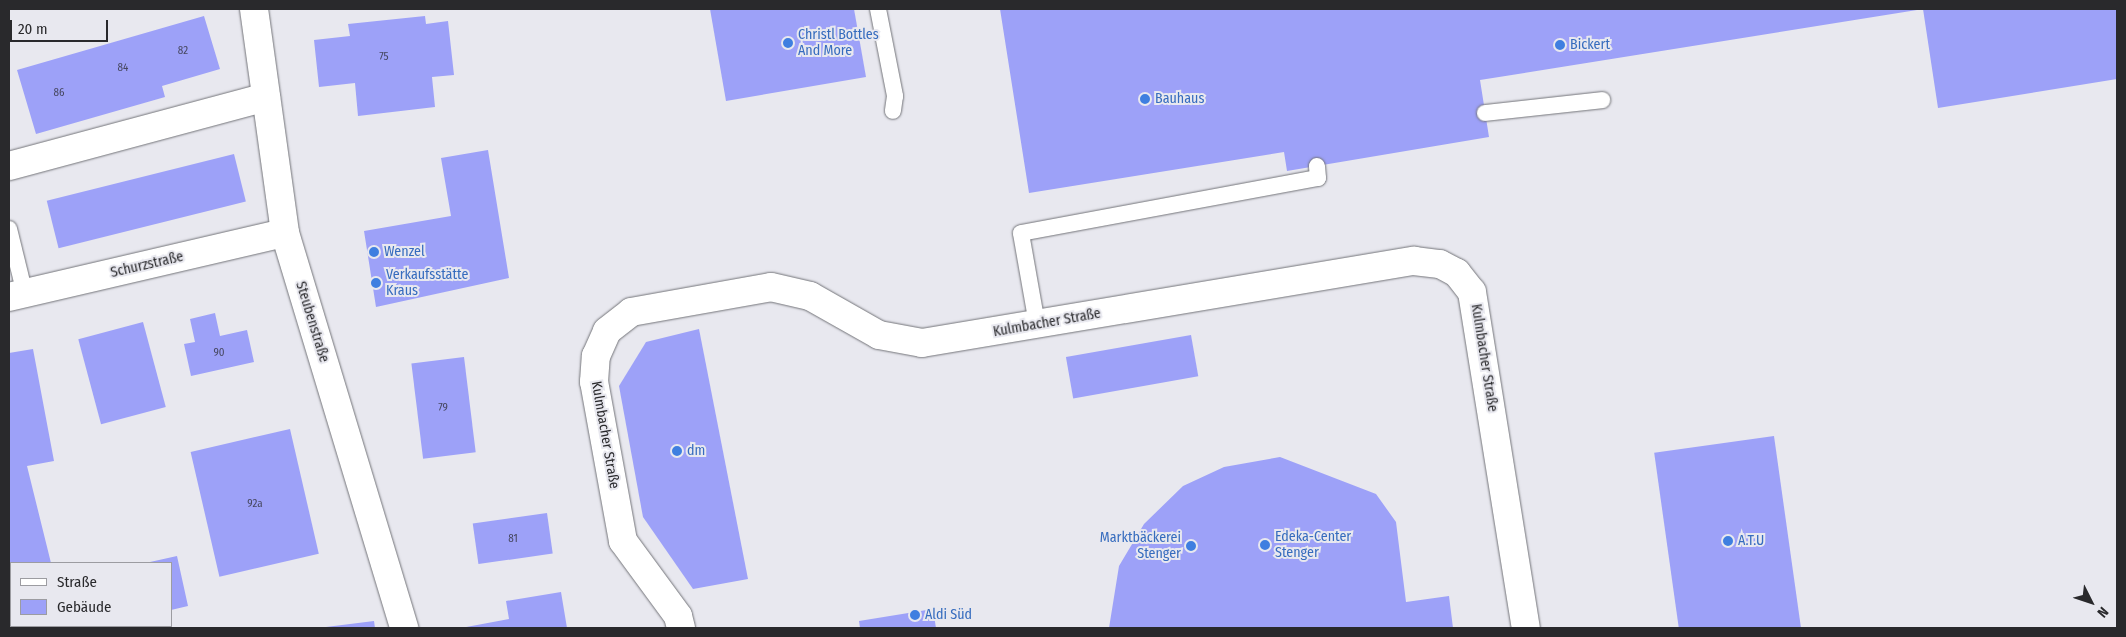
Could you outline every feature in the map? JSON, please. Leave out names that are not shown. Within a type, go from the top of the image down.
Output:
[{"type":"street","name":"Steubenstraße","points":[[254,9],[284,233],[404,628]]},
{"type":"street","points":[[9,166],[266,97]]},
{"type":"street","name":"Schurzstraße","points":[[17,295],[284,233]]},
{"type":"street","name":"Kulmbacher Straße","points":[[681,628],[678,616],[623,541],[594,382],[596,356],[608,331],[646,306],[772,287],[810,296],[899,341],[922,343],[1414,261],[1440,264],[1457,274],[1472,292],[1478,313],[1526,628]]},
{"type":"lane","points":[[878,9],[895,96],[893,111]]},
{"type":"lane","points":[[1485,113],[1602,100]]},
{"type":"lane","points":[[1037,324],[1021,233],[1318,178],[1317,166]]},
{"type":"lane","points":[[9,229],[17,295]]},
{"type":"building","name":"Christl Bottles And More","points":[[710,9],[854,9],[866,77],[726,101]]},
{"type":"building","name":"Bauhaus","points":[[1000,9],[1917,10],[1480,80],[1489,137],[1287,171],[1284,152],[1029,193]]},
{"type":"building","points":[[1923,9],[2117,9],[2117,79],[1938,108]]},
{"type":"building","points":[[204,16],[220,69],[162,86],[165,97],[36,134],[17,70]]},
{"type":"building","points":[[425,16],[426,24],[448,21],[454,75],[432,77],[435,107],[358,116],[355,83],[319,87],[314,40],[350,36],[348,24]]},
{"type":"building","points":[[488,150],[509,278],[376,307],[364,231],[451,216],[441,158]]},
{"type":"building","points":[[234,154],[246,202],[59,248],[47,201]]},
{"type":"building","points":[[215,313],[220,336],[247,330],[254,362],[191,376],[184,344],[195,342],[190,319]]},
{"type":"building","points":[[143,322],[166,407],[101,424],[78,339]]},
{"type":"building","name":"dm","points":[[699,329],[748,579],[693,589],[643,517],[619,386],[646,342]]},
{"type":"building","points":[[1191,335],[1198,376],[1073,398],[1066,357]]},
{"type":"building","points":[[33,349],[54,461],[27,466],[51,562],[10,562],[9,584],[9,353]]},
{"type":"building","points":[[464,357],[476,452],[423,459],[411,363]]},
{"type":"building","points":[[290,429],[319,554],[219,577],[191,452]]},
{"type":"building","name":"A.T.U","points":[[1774,436],[1801,628],[1679,628],[1654,453]]},
{"type":"building","name":"Edeka-Center Stenger","points":[[1280,457],[1376,494],[1396,522],[1406,602],[1449,596],[1453,628],[1109,628],[1119,566],[1144,524],[1183,486],[1224,467]]},
{"type":"building","points":[[547,513],[553,554],[478,564],[473,523]]},
{"type":"building","points":[[177,556],[188,606],[172,610],[172,562],[150,562]]},
{"type":"building","points":[[561,592],[567,628],[461,628],[509,619],[506,601]]},
{"type":"building","name":"Aldi Süd","points":[[933,609],[936,628],[860,628],[859,621]]},
{"type":"building","points":[[374,621],[375,628],[326,628],[326,627]]},
{"type":"place","name":"Christl Bottles And More","points":[[788,43]]},
{"type":"place","name":"Bickert","points":[[1560,45]]},
{"type":"place","name":"Bauhaus","points":[[1145,99]]},
{"type":"place","name":"Wenzel","points":[[374,252]]},
{"type":"place","name":"Verkaufsstätte Kraus","points":[[376,283]]},
{"type":"place","name":"dm","points":[[677,451]]},
{"type":"place","name":"A.T.U","points":[[1728,541]]},
{"type":"place","name":"Edeka-Center Stenger","points":[[1265,545]]},
{"type":"place","name":"Marktbäckerei Stenger","points":[[1191,546]]},
{"type":"place","name":"Aldi Süd","points":[[915,615]]}]
